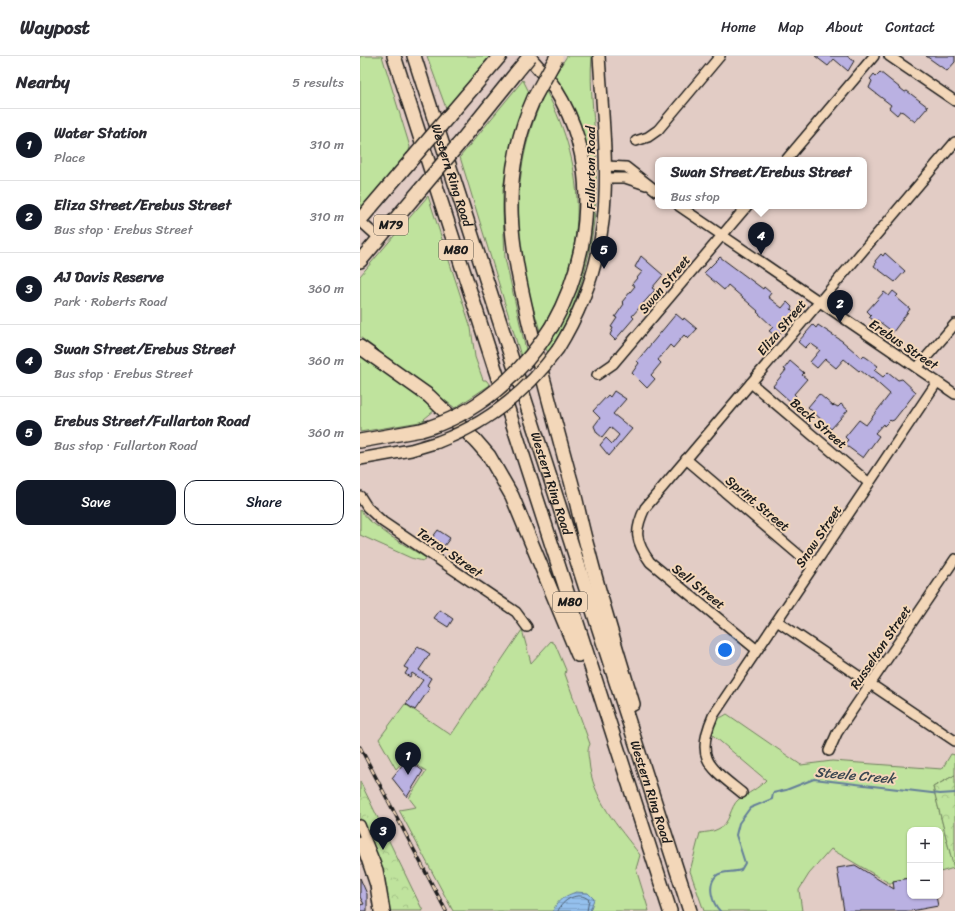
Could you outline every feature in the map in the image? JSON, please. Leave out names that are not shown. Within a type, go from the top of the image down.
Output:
[{"type":"highway","name":"Western Ring Road","points":[[394,56],[670,911]]},
{"type":"highway","name":"Western Ring Road","points":[[414,56],[690,911]]},
{"type":"highway","name":"M79","points":[[360,221],[500,56]]},
{"type":"highway","points":[[360,441],[421,430],[454,417],[494,392],[524,365],[552,326],[568,295],[579,260],[585,220],[585,182],[579,148],[569,116],[554,88],[529,56]]},
{"type":"highway","name":"M79","points":[[360,261],[458,145],[529,56]]},
{"type":"highway","points":[[557,57],[534,98],[522,128],[513,169],[511,221],[514,252],[546,391],[570,475],[588,551],[648,754],[677,870]]},
{"type":"highway","points":[[360,346],[417,386],[448,412],[484,449],[504,480],[575,644],[599,715],[656,867]]},
{"type":"main road","name":"Fullarton Road","points":[[360,458],[411,450],[438,442],[474,426],[505,405],[535,377],[558,349],[580,308],[594,269],[602,233],[606,166],[599,56]]},
{"type":"street","points":[[636,141],[648,137],[658,130],[720,56]]},
{"type":"street","points":[[789,157],[874,56]]},
{"type":"street","points":[[889,56],[955,101]]},
{"type":"street","name":"Eliza Street","points":[[637,533],[638,522],[646,508],[955,142]]},
{"type":"street","points":[[606,166],[626,167],[641,177],[655,190]]},
{"type":"street","points":[[606,178],[625,178],[650,186]]},
{"type":"street","name":"Erebus Street","points":[[683,209],[955,394]]},
{"type":"street","name":"Swan Street","points":[[597,375],[613,364],[744,209]]},
{"type":"street","points":[[360,221],[379,238]]},
{"type":"street","points":[[917,368],[955,324]]},
{"type":"street","name":"Snow Street","points":[[742,793],[710,766],[706,756],[706,738],[710,724],[720,706],[757,650],[937,382]]},
{"type":"street","name":"Beck Street","points":[[751,383],[869,483]]},
{"type":"street","name":"Sprint Street","points":[[686,459],[813,567]]},
{"type":"street","name":"Terror Street","points":[[360,496],[367,507],[383,522],[516,612],[527,627]]},
{"type":"street","name":"Sell Street","points":[[637,533],[640,548],[650,562],[757,650]]},
{"type":"street","name":"Russelton Street","points":[[829,751],[837,733],[955,558]]},
{"type":"street","points":[[777,621],[955,741]]},
{"type":"street","points":[[360,825],[378,870],[385,911]]},
{"type":"street","points":[[360,841],[375,884],[379,911]]},
{"type":"green space","points":[[360,56],[382,56],[410,147],[409,151],[360,209]]},
{"type":"green space","points":[[427,56],[490,56],[446,108]]},
{"type":"green space","points":[[567,56],[592,56],[592,93],[596,154],[595,206],[593,232],[582,282],[562,330],[548,352],[545,348],[570,304],[580,277],[591,205],[553,78]]},
{"type":"green space","points":[[523,80],[529,92],[511,142],[503,189],[505,258],[526,350],[521,356],[460,157]]},
{"type":"green space","points":[[546,91],[560,121],[570,151],[575,182],[577,212],[575,242],[568,272],[556,302],[540,331],[525,279],[519,226],[519,203],[520,180],[529,135]]},
{"type":"green space","points":[[428,196],[471,328],[475,357],[483,380],[486,380],[490,385],[455,408],[360,337],[360,276]]},
{"type":"green space","points":[[360,353],[435,410],[424,419],[425,420],[420,422],[360,432]]},
{"type":"green space","points":[[360,510],[370,521],[390,536],[426,558],[425,560],[423,561],[411,558],[360,535]]},
{"type":"green space","points":[[522,630],[531,663],[551,641],[555,644],[566,670],[565,674],[590,744],[588,757],[595,788],[615,823],[640,855],[636,869],[649,911],[453,911],[399,810],[416,807],[409,798],[426,771],[406,758],[396,769],[379,739],[405,704],[451,735]]},
{"type":"green space","points":[[727,714],[801,765],[832,761],[942,769],[951,754],[955,755],[955,775],[933,787],[954,868],[943,871],[943,827],[907,827],[907,879],[889,883],[831,849],[809,874],[799,890],[802,911],[704,911],[690,871],[700,833],[714,831],[722,827],[728,819],[736,802],[766,780],[709,732],[716,718]]},
{"type":"green space","points":[[955,775],[955,868],[954,868],[933,787]]},
{"type":"green space","points":[[360,781],[423,911],[389,911],[385,880],[360,821]]},
{"type":"water","points":[[576,892],[588,893],[594,899],[590,911],[553,911],[562,898]]},
{"type":"building","points":[[815,56],[847,56],[854,61],[848,71],[834,59],[828,66]]},
{"type":"building","points":[[926,56],[955,56],[955,62],[947,71]]},
{"type":"building","points":[[880,72],[905,92],[907,91],[928,107],[915,122],[903,112],[900,111],[897,115],[889,108],[891,105],[869,88],[872,81],[870,79],[874,74],[876,76]]},
{"type":"building","points":[[885,253],[905,271],[895,282],[874,266],[876,263],[875,261],[881,254],[883,256]]},
{"type":"building","points":[[641,256],[663,275],[652,288],[655,290],[632,316],[634,318],[615,340],[610,335],[613,328],[611,327],[617,318],[615,317],[624,304],[622,302],[635,286],[632,284],[642,272],[635,267]]},
{"type":"building","points":[[720,257],[763,289],[764,287],[771,293],[768,297],[782,308],[787,302],[792,307],[791,309],[794,312],[787,319],[790,322],[777,337],[769,331],[773,327],[757,312],[758,311],[728,285],[724,290],[704,273]]},
{"type":"building","points":[[893,291],[898,295],[896,297],[910,309],[893,332],[877,320],[876,322],[869,317],[871,315],[867,311],[884,292],[889,296]]},
{"type":"building","points":[[676,314],[683,320],[684,318],[697,329],[688,339],[684,335],[673,348],[670,345],[658,360],[661,363],[651,375],[655,379],[647,388],[632,373],[639,363],[637,361]]},
{"type":"building","points":[[813,325],[816,328],[818,325],[842,341],[862,358],[864,356],[870,360],[878,366],[874,370],[883,377],[888,372],[898,380],[902,379],[916,392],[894,420],[890,420],[884,426],[883,424],[875,433],[879,436],[863,458],[844,444],[848,440],[845,437],[859,420],[866,425],[890,394],[872,378],[871,379],[860,370],[859,371],[844,359],[836,368],[825,359],[817,368],[810,362],[820,350],[810,343],[805,348],[798,342]]},
{"type":"building","points":[[790,361],[804,373],[802,375],[807,379],[794,394],[796,396],[791,402],[773,386],[786,370],[784,369]]},
{"type":"building","points":[[614,391],[626,399],[613,414],[632,429],[609,456],[600,445],[606,438],[612,444],[619,435],[610,427],[602,437],[597,433],[594,426],[600,418],[593,411],[608,395],[610,397]]},
{"type":"building","points":[[819,394],[833,406],[838,407],[841,404],[848,410],[831,429],[808,407]]},
{"type":"building","points":[[438,530],[450,538],[444,546],[432,538]]},
{"type":"building","points":[[440,610],[453,619],[448,627],[434,618]]},
{"type":"building","points":[[418,646],[430,654],[419,670],[431,678],[427,685],[430,688],[415,710],[406,704],[423,680],[412,673],[410,677],[405,674],[408,669],[404,667]]},
{"type":"building","points":[[407,759],[423,771],[407,797],[392,778]]},
{"type":"building","points":[[855,865],[894,889],[893,881],[907,879],[907,899],[937,899],[938,906],[911,911],[844,911],[837,868]]},
{"type":"building","points":[[360,878],[367,894],[367,911],[360,911],[360,905],[364,904],[360,897]]},
{"type":"waterway","name":"Steele Creek","points":[[720,911],[713,899],[711,889],[713,880],[718,874],[741,870],[745,863],[736,835],[739,823],[750,808],[772,799],[773,793],[786,790],[814,779],[940,794],[955,793]]},
{"type":"railway","points":[[360,747],[446,911]]},
{"type":"place","name":"Swan Street/Erebus Street","points":[[761,255]]},
{"type":"place","name":"Erebus Street/Fullarton Road","points":[[604,269]]},
{"type":"place","name":"Eliza Street/Erebus Street","points":[[840,323]]},
{"type":"place","name":"Water Station","points":[[408,775]]},
{"type":"place","name":"AJ Davis Reserve","points":[[383,850]]}]
